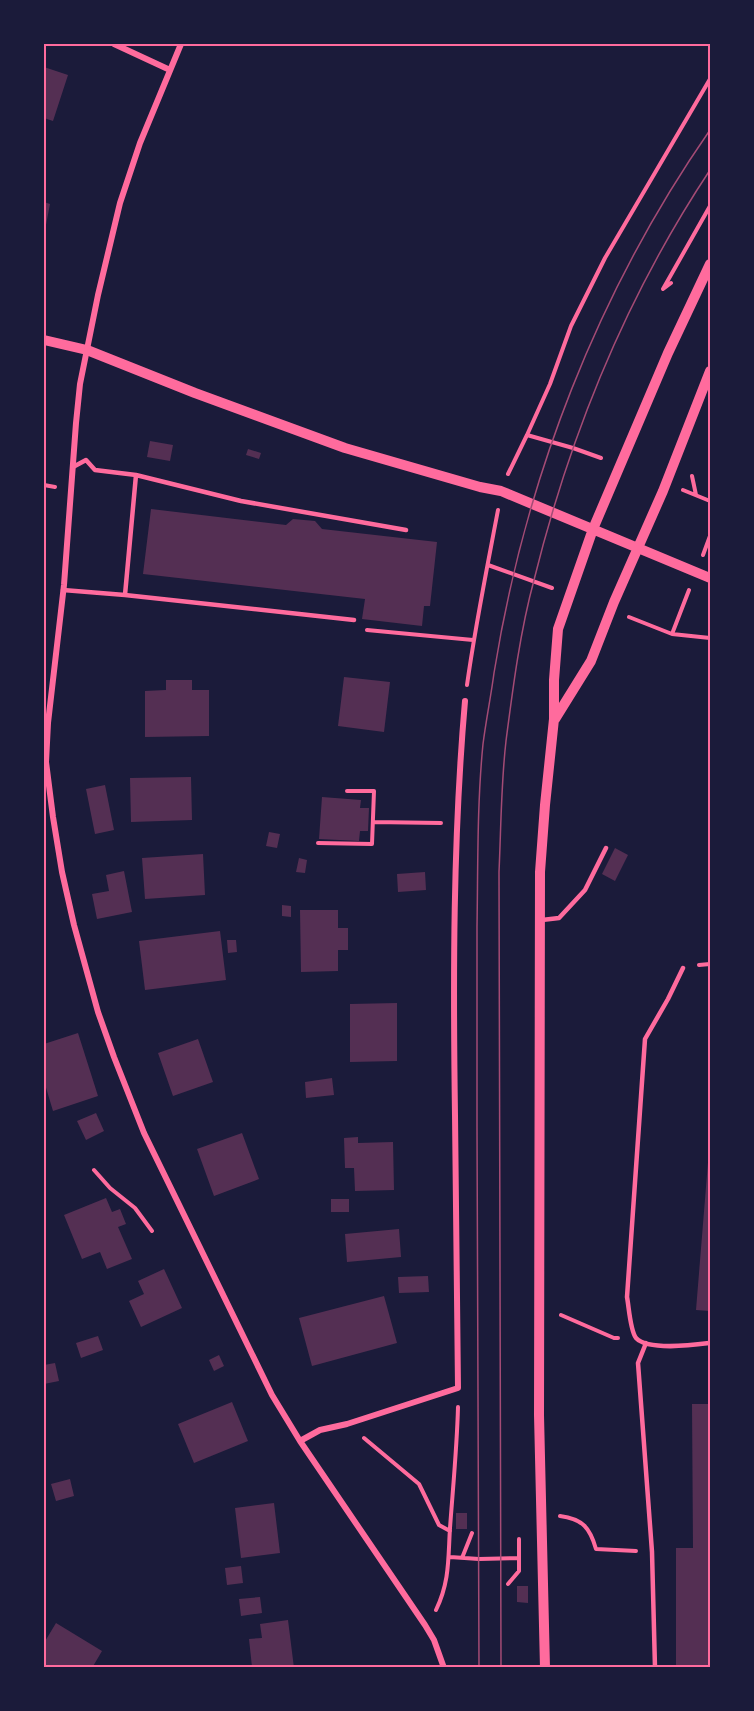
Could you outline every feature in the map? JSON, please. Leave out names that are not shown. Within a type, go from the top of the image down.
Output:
[{"type":"street","points":[[114,44],[170,70]]},
{"type":"street","points":[[181,44],[140,142],[120,203],[80,384],[46,762],[62,872],[90,983],[114,1057],[144,1132],[272,1395],[300,1441],[425,1625],[434,1640],[444,1668]]},
{"type":"street","points":[[545,1668],[539,1415],[540,872],[544,805],[555,719],[554,680],[558,629],[593,529],[668,353],[711,264]]},
{"type":"street","points":[[44,340],[87,350],[345,448],[501,491],[711,578]]},
{"type":"street","points":[[555,719],[591,661],[711,371]]},
{"type":"street","points":[[300,1441],[320,1430],[347,1424],[458,1388],[453,1018],[460,767],[465,701]]},
{"type":"lane","points":[[73,467],[86,460],[95,470],[136,475],[242,501],[406,530]]},
{"type":"lane","points":[[124,595],[136,475]]},
{"type":"lane","points":[[63,590],[354,620]]},
{"type":"lane","points":[[541,920],[559,918],[585,890],[606,848]]},
{"type":"lane","points":[[683,968],[645,1040],[627,1297],[633,1332],[637,1340],[667,1347],[711,1344]]},
{"type":"lane","points":[[646,1343],[638,1363],[652,1552],[655,1668]]},
{"type":"path","points":[[465,701],[473,640],[501,491],[550,384],[576,316],[605,258],[711,79]]},
{"type":"path","points":[[670,283],[663,289],[711,206]]},
{"type":"path","points":[[694,470],[692,477],[697,495]]},
{"type":"path","points":[[354,620],[354,629],[473,640]]},
{"type":"path","points":[[318,843],[372,844],[374,791],[347,791]]},
{"type":"path","points":[[373,822],[458,824]]},
{"type":"path","points":[[94,1170],[110,1188],[135,1208],[152,1231]]},
{"type":"path","points":[[561,1315],[614,1338],[624,1337],[633,1332]]},
{"type":"path","points":[[425,1625],[437,1608],[448,1572],[458,1388]]},
{"type":"path","points":[[347,1424],[419,1484],[439,1525],[450,1531]]},
{"type":"path","points":[[542,1515],[564,1517],[582,1522],[592,1535],[596,1550],[652,1552]]},
{"type":"path","points":[[462,1558],[472,1533]]},
{"type":"path","points":[[508,1584],[519,1571],[519,1536]]},
{"type":"path","points":[[450,1557],[519,1558]]},
{"type":"building","points":[[44,67],[68,75],[53,121],[44,118]]},
{"type":"building","points":[[44,202],[50,204],[45,230],[44,230]]},
{"type":"building","points":[[150,441],[173,445],[170,461],[147,457]]},
{"type":"building","points":[[248,449],[261,453],[259,459],[246,455]]},
{"type":"building","points":[[151,509],[286,525],[293,519],[315,521],[322,529],[437,542],[430,606],[424,606],[422,626],[362,619],[365,599],[143,574]]},
{"type":"building","points":[[344,677],[390,682],[384,732],[338,726]]},
{"type":"building","points":[[166,680],[192,680],[192,690],[209,690],[209,736],[145,737],[145,691],[166,690]]},
{"type":"building","points":[[191,777],[192,820],[131,822],[130,778]]},
{"type":"building","points":[[105,785],[114,830],[95,834],[86,789]]},
{"type":"building","points":[[322,797],[361,800],[360,808],[369,808],[368,831],[360,831],[359,841],[319,839]]},
{"type":"building","points":[[269,832],[280,834],[277,848],[266,846]]},
{"type":"building","points":[[615,848],[628,855],[615,881],[602,874]]},
{"type":"building","points":[[203,854],[205,895],[145,899],[142,858]]},
{"type":"building","points":[[299,858],[307,860],[305,873],[296,872]]},
{"type":"building","points":[[124,871],[132,912],[97,919],[92,894],[109,891],[106,875]]},
{"type":"building","points":[[425,872],[426,890],[398,892],[397,874]]},
{"type":"building","points":[[282,905],[291,906],[291,917],[282,916]]},
{"type":"building","points":[[300,910],[338,910],[338,928],[348,928],[348,950],[338,950],[338,971],[301,972]]},
{"type":"building","points":[[220,931],[226,980],[145,990],[139,941]]},
{"type":"building","points":[[227,940],[236,940],[237,952],[228,953]]},
{"type":"building","points":[[397,1003],[397,1061],[350,1062],[350,1004]]},
{"type":"building","points":[[78,1033],[98,1096],[53,1111],[44,1081],[44,1044]]},
{"type":"building","points":[[198,1039],[213,1082],[173,1096],[158,1053]]},
{"type":"building","points":[[332,1078],[334,1095],[306,1098],[305,1082]]},
{"type":"building","points":[[96,1113],[104,1131],[86,1140],[77,1121]]},
{"type":"building","points":[[242,1133],[259,1179],[214,1196],[197,1149]]},
{"type":"building","points":[[358,1137],[358,1143],[393,1142],[394,1190],[355,1191],[354,1168],[345,1168],[344,1138]]},
{"type":"building","points":[[710,1150],[710,1311],[696,1310]]},
{"type":"building","points":[[106,1198],[112,1212],[120,1209],[126,1224],[118,1227],[132,1259],[107,1269],[100,1252],[82,1259],[64,1215]]},
{"type":"building","points":[[331,1199],[349,1199],[349,1212],[331,1212]]},
{"type":"building","points":[[399,1229],[401,1257],[347,1262],[345,1234]]},
{"type":"building","points":[[164,1269],[182,1308],[141,1327],[129,1301],[144,1294],[138,1281]]},
{"type":"building","points":[[428,1276],[429,1292],[399,1293],[398,1277]]},
{"type":"building","points":[[384,1296],[397,1343],[312,1366],[299,1318]]},
{"type":"building","points":[[98,1336],[103,1350],[81,1358],[76,1343]]},
{"type":"building","points":[[219,1355],[224,1366],[214,1371],[209,1360]]},
{"type":"building","points":[[55,1363],[59,1381],[44,1384],[44,1365]]},
{"type":"building","points":[[232,1402],[248,1441],[194,1463],[178,1424]]},
{"type":"building","points":[[692,1404],[710,1404],[710,1668],[676,1665],[676,1548],[693,1548]]},
{"type":"building","points":[[70,1479],[74,1496],[56,1501],[51,1484]]},
{"type":"building","points":[[274,1503],[280,1553],[241,1558],[235,1508]]},
{"type":"building","points":[[456,1513],[467,1513],[467,1529],[456,1529]]},
{"type":"building","points":[[241,1566],[243,1583],[227,1585],[225,1568]]},
{"type":"building","points":[[517,1586],[528,1586],[528,1603],[517,1602]]},
{"type":"building","points":[[260,1597],[262,1613],[241,1616],[239,1599]]},
{"type":"building","points":[[288,1620],[294,1668],[252,1667],[249,1639],[262,1638],[260,1624]]},
{"type":"building","points":[[56,1623],[102,1651],[92,1668],[45,1668],[44,1643]]},
{"type":"tram line","points":[[479,1668],[477,927],[479,812],[484,735],[508,601],[525,529],[546,458],[601,321],[633,255],[710,130]]},
{"type":"tram line","points":[[501,1668],[499,872],[503,774],[511,700],[529,600],[548,526],[584,419],[627,316],[680,218],[710,170]]}]
